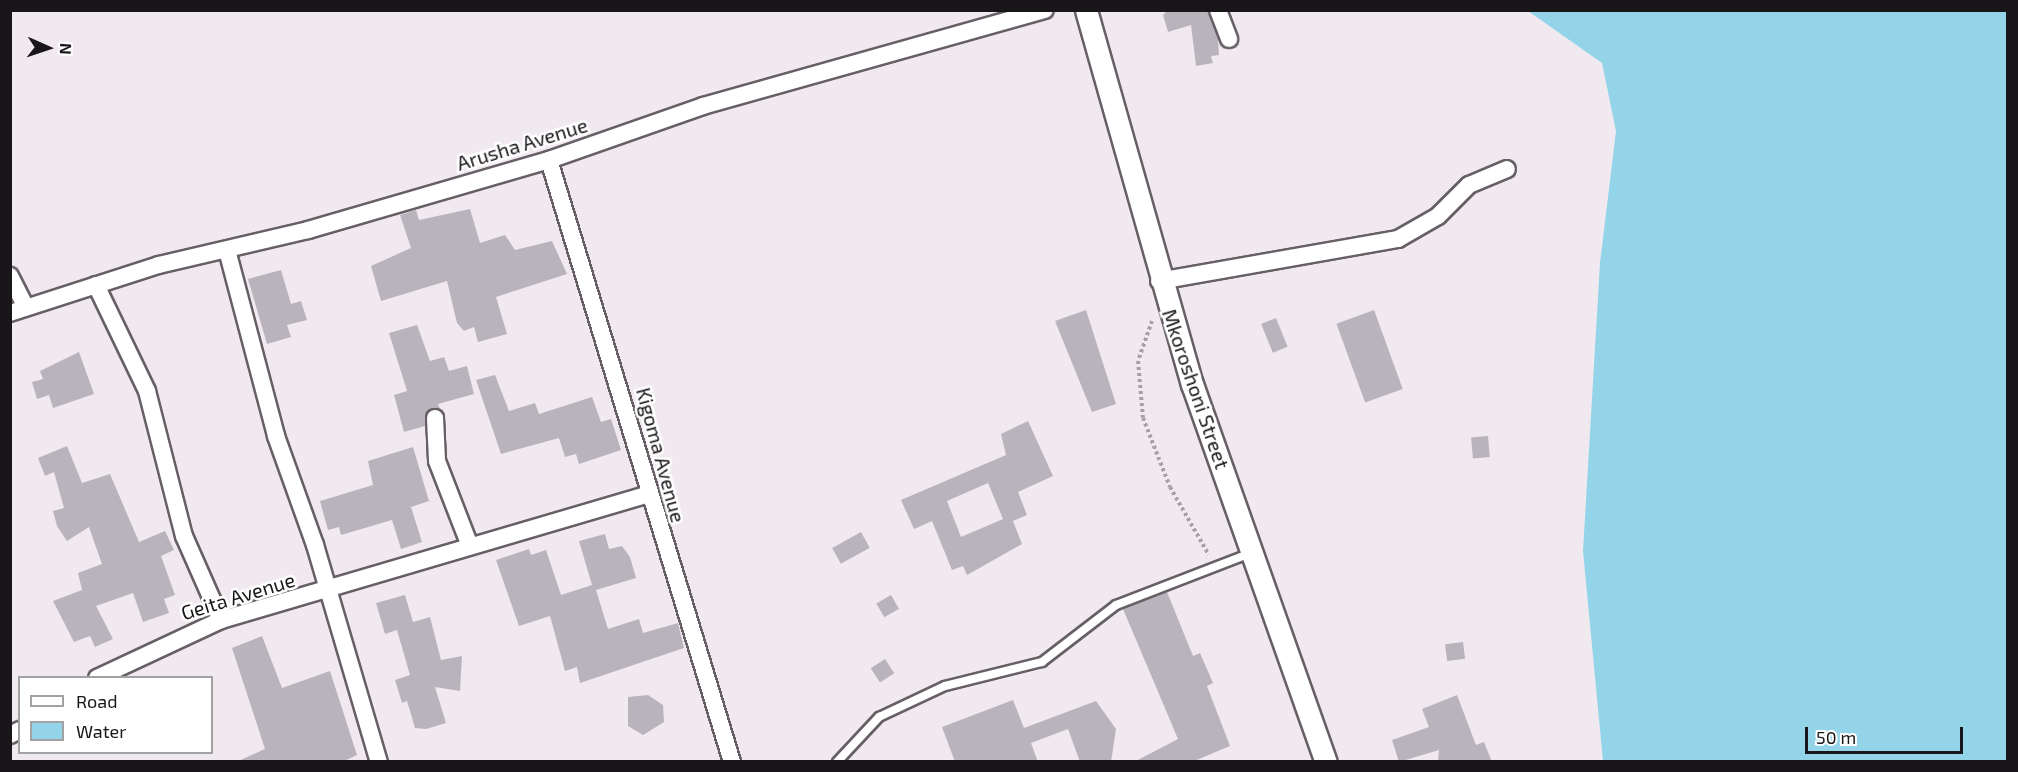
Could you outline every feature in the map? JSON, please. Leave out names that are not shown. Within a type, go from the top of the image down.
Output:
[{"type":"street","name":"Arusha Avenue","points":[[18,310],[96,285],[549,160],[703,106],[1045,10]]},
{"type":"street","name":"Mkoroshoni Street","points":[[1086,10],[1159,281],[1326,762]]},
{"type":"street","points":[[1218,10],[1229,39]]},
{"type":"street","name":"Kigoma Avenue","points":[[549,160],[732,762]]},
{"type":"street","points":[[1159,281],[1398,239],[1438,216],[1469,186],[1507,170]]},
{"type":"street","points":[[227,250],[276,436],[328,591],[379,762]]},
{"type":"street","points":[[10,276],[18,310]]},
{"type":"street","points":[[96,285],[147,391],[184,536],[221,620]]},
{"type":"street","points":[[435,418],[437,461],[470,546]]},
{"type":"street","name":"Geita Avenue","points":[[101,676],[221,620],[328,591],[470,546],[650,494]]},
{"type":"lane","points":[[837,762],[879,717],[945,686],[1042,662],[1116,605],[1217,570],[1254,552]]},
{"type":"path","points":[[1167,304],[1142,341],[1136,389],[1170,487],[1217,570]]},
{"type":"water","points":[[1528,11],[2007,11],[2007,761],[1603,761],[1583,551],[1600,263],[1616,131],[1602,63]]},
{"type":"building","points":[[1168,10],[1208,10],[1218,39],[1219,55],[1211,56],[1213,63],[1196,66],[1191,25],[1168,32],[1163,15]]},
{"type":"building","points":[[470,209],[480,243],[505,235],[515,250],[552,241],[567,274],[496,297],[507,334],[478,342],[474,327],[464,331],[457,323],[447,281],[381,301],[371,266],[411,248],[400,215],[416,210],[419,220]]},
{"type":"building","points":[[281,270],[291,304],[301,301],[307,320],[287,325],[291,337],[267,344],[248,279]]},
{"type":"building","points":[[1086,310],[1116,404],[1092,412],[1055,321]]},
{"type":"building","points":[[1374,310],[1403,389],[1365,403],[1336,324]]},
{"type":"building","points":[[1276,318],[1288,347],[1273,353],[1261,324]]},
{"type":"building","points":[[417,325],[430,361],[444,357],[449,371],[467,366],[474,394],[438,404],[440,409],[426,413],[425,426],[404,432],[394,395],[407,391],[389,333]]},
{"type":"building","points":[[79,352],[94,394],[53,408],[49,395],[37,399],[32,382],[43,379],[40,371]]},
{"type":"building","points":[[495,375],[509,411],[535,403],[539,414],[592,397],[601,422],[611,419],[621,450],[579,464],[576,454],[565,457],[559,438],[501,454],[476,380]]},
{"type":"building","points":[[1028,421],[1053,476],[1018,492],[1027,515],[1013,521],[1022,544],[967,575],[963,566],[952,570],[932,521],[914,529],[901,500],[1006,455],[1001,434]],"holes":[[[988,483],[1003,519],[961,537],[947,501]]]},
{"type":"building","points":[[1488,436],[1490,457],[1473,458],[1471,437]]},
{"type":"building","points":[[67,446],[82,483],[110,474],[139,542],[165,531],[174,550],[161,556],[175,595],[164,599],[169,613],[143,622],[133,593],[96,606],[113,639],[95,647],[90,636],[74,642],[53,601],[82,590],[78,573],[102,564],[89,527],[67,541],[57,526],[53,511],[64,508],[54,472],[45,476],[38,458]]},
{"type":"building","points":[[413,447],[429,501],[411,507],[422,542],[401,549],[392,520],[341,535],[339,527],[328,530],[320,501],[373,485],[368,461]]},
{"type":"building","points":[[861,532],[870,548],[841,564],[832,548]]},
{"type":"building","points":[[605,534],[609,549],[622,546],[630,557],[636,578],[596,590],[608,629],[639,619],[643,633],[678,623],[684,648],[580,683],[577,667],[565,671],[550,616],[519,626],[496,560],[529,549],[531,555],[546,550],[561,595],[592,585],[579,541]]},
{"type":"building","points":[[1167,592],[1193,656],[1200,653],[1213,683],[1207,686],[1230,746],[1192,762],[1134,762],[1178,739],[1123,609]]},
{"type":"building","points":[[405,595],[413,622],[430,617],[441,660],[462,656],[460,691],[435,687],[446,723],[426,729],[415,728],[407,701],[402,703],[395,680],[410,675],[397,630],[385,634],[376,603]]},
{"type":"building","points":[[891,595],[899,609],[884,617],[876,604]]},
{"type":"building","points":[[262,636],[282,688],[330,671],[357,755],[342,762],[236,762],[265,749],[232,648]]},
{"type":"building","points":[[1463,642],[1465,659],[1447,661],[1445,644]]},
{"type":"building","points":[[885,659],[894,673],[880,683],[871,668]]},
{"type":"building","points":[[648,695],[663,705],[664,722],[643,735],[628,726],[628,697]]},
{"type":"building","points":[[1457,695],[1476,745],[1484,742],[1492,762],[1438,762],[1439,750],[1399,762],[1392,740],[1429,727],[1422,709]]},
{"type":"building","points":[[1013,700],[1024,728],[1096,701],[1116,729],[1111,762],[1080,762],[1068,729],[1031,743],[1038,762],[955,762],[942,727]]}]
